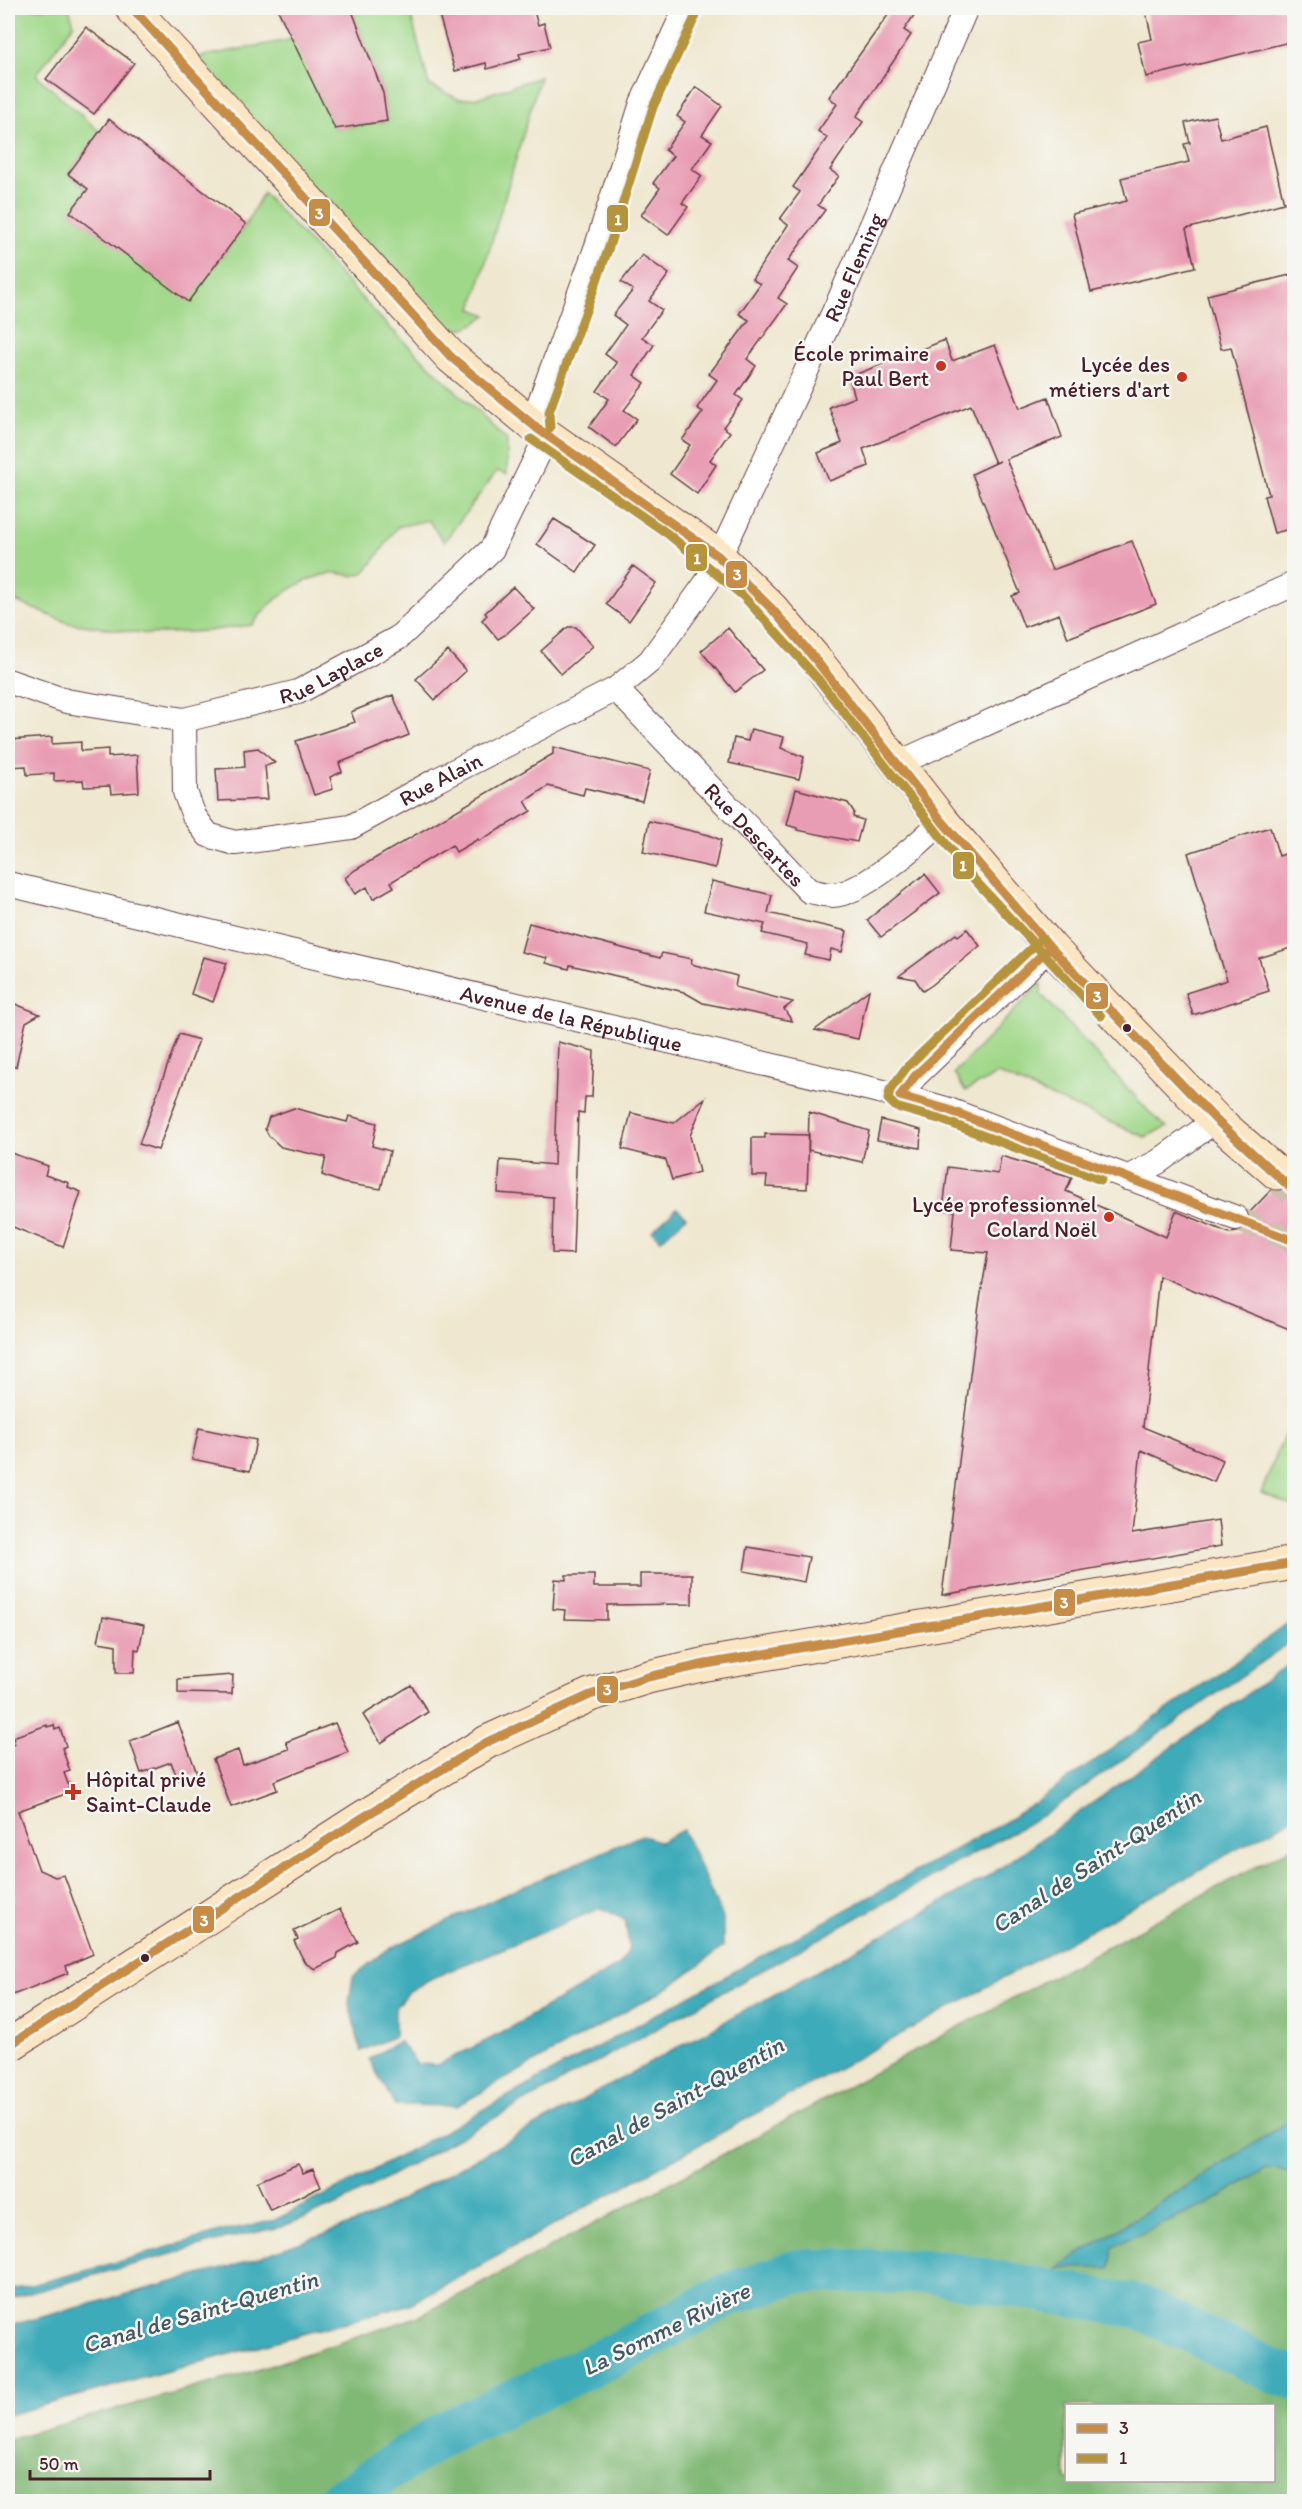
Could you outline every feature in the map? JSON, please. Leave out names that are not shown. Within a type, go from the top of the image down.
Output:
[{"type":"street","points":[[132,8],[451,357],[538,429],[718,556],[772,609],[942,820],[1050,946],[1216,1120],[1276,1173]]},
{"type":"street","name":"Rue Laplace","points":[[8,681],[66,701],[184,720],[298,692],[398,638],[492,549],[542,446],[537,410],[597,246],[642,103],[686,8]]},
{"type":"street","name":"Rue Fleming","points":[[718,556],[839,302],[966,8]]},
{"type":"street","name":"Rue Alain","points":[[184,720],[185,792],[194,816],[208,835],[235,843],[351,827],[437,780],[616,689],[650,661],[707,582],[718,556]]},
{"type":"street","points":[[904,771],[910,758],[1294,584]]},
{"type":"street","name":"Rue Descartes","points":[[616,689],[809,891],[832,896],[866,883],[896,861],[942,820]]},
{"type":"street","name":"Avenue de la République","points":[[8,884],[900,1096],[946,1109],[1236,1218]]},
{"type":"street","points":[[900,1096],[915,1076],[1050,946]]},
{"type":"street","points":[[1127,1178],[1158,1162],[1216,1120]]},
{"type":"street","points":[[8,2046],[353,1824],[487,1742],[590,1695],[648,1677],[705,1664],[1294,1563]]},
{"type":"green space","points":[[15,8],[69,8],[74,24],[36,75],[100,132],[68,174],[88,189],[71,212],[188,301],[246,224],[263,193],[386,324],[507,440],[507,474],[497,471],[444,542],[428,520],[397,527],[364,572],[352,576],[333,573],[309,580],[277,598],[252,625],[207,631],[148,634],[68,623],[8,598],[8,32],[14,19]]},
{"type":"green space","points":[[351,8],[409,8],[429,85],[459,99],[477,98],[540,77],[472,309],[487,315],[465,328],[454,329],[440,326],[193,58],[294,39],[335,129],[387,121],[383,93]]},
{"type":"green space","points":[[1041,983],[1041,994],[1153,1116],[1167,1127],[1145,1137],[998,1074],[965,1091],[954,1073]]},
{"type":"green space","points":[[1294,1411],[1294,1506],[1261,1493]]},
{"type":"green space","points":[[1294,1846],[1294,2501],[8,2502],[8,2439],[248,2373],[420,2316]]},
{"type":"water","points":[[677,1208],[686,1217],[661,1240],[652,1231]]},
{"type":"water","points":[[1294,1620],[1294,1639],[1047,1813],[339,2204],[281,2227],[226,2239],[8,2299],[8,2291],[227,2230],[273,2221],[369,2173],[1005,1822]]},
{"type":"water","name":"Canal de Saint-Quentin","points":[[1294,1661],[1294,1818],[408,2305],[8,2415],[8,2326],[237,2265],[366,2219],[986,1878]]},
{"type":"water","points":[[683,1830],[723,1918],[723,1947],[669,1987],[457,2106],[395,2105],[369,2059],[399,2041],[417,2064],[437,2065],[492,2038],[620,1965],[629,1947],[625,1920],[601,1908],[432,1978],[408,1992],[395,2008],[395,2036],[361,2051],[349,2003],[353,1977],[387,1950],[508,1893],[642,1835],[660,1842]]},
{"type":"water","points":[[1294,2118],[1294,2172],[1265,2169],[1210,2203],[1113,2246],[1110,2268],[1057,2268]]},
{"type":"building","points":[[277,8],[351,8],[383,93],[387,121],[335,129]]},
{"type":"building","points":[[437,8],[533,8],[538,25],[544,23],[550,47],[519,54],[521,59],[487,69],[486,63],[455,71]]},
{"type":"building","points":[[893,8],[919,8],[904,30],[911,35],[856,117],[863,122],[830,170],[839,176],[818,205],[825,210],[788,261],[798,268],[778,298],[787,304],[747,359],[756,366],[736,395],[743,400],[723,427],[730,432],[710,460],[716,465],[697,494],[670,474],[690,445],[682,440],[703,412],[697,408],[717,380],[709,374],[749,320],[739,314],[760,284],[752,279],[788,225],[780,219],[800,192],[793,187],[827,138],[818,131],[837,104],[829,97]]},
{"type":"building","points":[[1145,8],[1294,8],[1294,41],[1146,77],[1138,42],[1152,39]]},
{"type":"building","points":[[86,27],[134,63],[94,114],[46,79]]},
{"type":"building","points":[[696,87],[722,106],[702,135],[712,141],[692,169],[702,176],[682,203],[688,207],[668,235],[641,215],[660,188],[653,183],[673,156],[665,150],[685,122],[677,116]]},
{"type":"building","points":[[1215,116],[1221,139],[1266,127],[1284,203],[1186,229],[1195,267],[1091,292],[1072,214],[1127,201],[1121,178],[1189,162],[1184,144],[1190,143],[1185,123]]},
{"type":"building","points":[[109,119],[246,224],[188,302],[70,212],[88,189],[68,174]]},
{"type":"building","points":[[642,255],[669,274],[649,301],[662,310],[642,337],[654,345],[634,375],[645,383],[624,410],[637,419],[616,447],[589,427],[609,399],[597,391],[617,363],[605,354],[626,325],[613,315],[633,290],[621,282]]},
{"type":"building","points":[[1294,274],[1294,528],[1274,533],[1264,496],[1269,495],[1231,347],[1221,349],[1207,295]]},
{"type":"building","points":[[945,340],[952,361],[995,345],[1020,408],[1048,397],[1062,437],[1006,459],[1052,570],[1132,541],[1156,604],[1068,638],[1059,614],[1024,627],[1012,596],[1020,593],[972,474],[1000,461],[995,463],[971,405],[863,449],[869,466],[829,481],[818,453],[842,443],[829,407],[855,397],[849,377]]},
{"type":"building","points":[[554,519],[595,545],[577,572],[537,544]]},
{"type":"building","points":[[633,566],[656,583],[629,621],[606,604]]},
{"type":"building","points":[[513,587],[534,609],[498,639],[482,620],[487,615],[485,613]]},
{"type":"building","points":[[568,627],[576,627],[593,646],[561,674],[541,651]]},
{"type":"building","points":[[728,628],[763,670],[735,692],[701,651]]},
{"type":"building","points":[[448,651],[466,671],[435,700],[416,679]]},
{"type":"building","points":[[393,695],[409,735],[339,763],[342,772],[330,777],[333,789],[314,795],[296,741],[355,722],[351,712]]},
{"type":"building","points":[[751,729],[784,737],[781,748],[804,757],[799,779],[729,763],[734,738],[748,741]]},
{"type":"building","points":[[52,737],[52,744],[81,742],[81,751],[108,749],[108,757],[137,755],[139,792],[111,794],[110,786],[84,787],[83,780],[54,781],[54,773],[27,775],[26,766],[8,767],[8,740]]},
{"type":"building","points":[[553,747],[650,771],[642,801],[585,788],[583,795],[548,786],[525,801],[531,811],[479,841],[478,839],[456,852],[452,845],[391,882],[394,887],[373,899],[367,887],[355,894],[345,878],[355,870],[553,754]]},
{"type":"building","points":[[258,748],[275,763],[265,766],[268,799],[218,801],[216,769],[245,767],[244,750]]},
{"type":"building","points":[[796,789],[848,803],[854,812],[853,817],[863,820],[857,842],[797,830],[787,825]]},
{"type":"building","points":[[649,821],[721,840],[715,868],[643,852]]},
{"type":"building","points":[[1270,827],[1279,856],[1294,851],[1294,947],[1259,958],[1269,991],[1193,1015],[1186,993],[1227,980],[1188,853]]},
{"type":"building","points":[[925,874],[940,893],[881,937],[867,920]]},
{"type":"building","points":[[712,881],[772,895],[768,913],[847,931],[842,952],[831,949],[829,960],[805,955],[808,944],[762,933],[765,924],[704,911]]},
{"type":"building","points":[[529,923],[660,958],[662,953],[692,959],[691,964],[737,976],[735,987],[793,1002],[784,1009],[792,1021],[703,1003],[684,992],[570,965],[569,969],[546,963],[547,958],[521,952]]},
{"type":"building","points":[[967,929],[980,946],[932,985],[923,991],[915,979],[899,976],[956,934],[958,936]]},
{"type":"building","points":[[203,957],[227,963],[213,1002],[191,994]]},
{"type":"building","points":[[869,990],[858,1039],[815,1030]]},
{"type":"building","points":[[8,1001],[40,1014],[26,1022],[16,1067],[8,1066]]},
{"type":"building","points":[[179,1034],[199,1040],[158,1150],[139,1144]]},
{"type":"building","points":[[558,1042],[594,1051],[592,1097],[585,1097],[584,1113],[578,1112],[573,1254],[552,1253],[553,1197],[498,1193],[500,1160],[554,1165]]},
{"type":"building","points":[[705,1098],[690,1136],[699,1172],[672,1180],[666,1160],[622,1149],[631,1113],[674,1123]]},
{"type":"building","points":[[294,1108],[347,1122],[349,1116],[377,1123],[372,1146],[390,1151],[381,1189],[343,1183],[322,1175],[326,1157],[281,1147],[269,1136],[265,1129],[269,1117]]},
{"type":"building","points":[[809,1112],[869,1131],[862,1162],[808,1150]]},
{"type":"building","points":[[881,1120],[921,1130],[920,1148],[877,1140]]},
{"type":"building","points":[[765,1134],[809,1135],[807,1189],[766,1187],[767,1176],[752,1176],[752,1138],[765,1138]]},
{"type":"building","points":[[8,1152],[48,1166],[45,1175],[69,1183],[68,1187],[81,1192],[63,1247],[8,1225]]},
{"type":"building","points":[[1001,1156],[1072,1177],[1066,1191],[1166,1237],[1176,1211],[1229,1233],[1239,1232],[1249,1224],[1249,1213],[1271,1190],[1284,1190],[1291,1186],[1294,1179],[1294,1331],[1159,1276],[1143,1427],[1223,1460],[1214,1482],[1141,1450],[1132,1534],[1218,1520],[1221,1546],[942,1595],[979,1305],[988,1253],[951,1250],[955,1211],[943,1210],[948,1167],[998,1174]]},
{"type":"building","points":[[199,1428],[256,1440],[250,1471],[192,1459]]},
{"type":"building","points":[[748,1547],[809,1557],[804,1582],[744,1571]]},
{"type":"building","points":[[640,1574],[692,1574],[692,1604],[607,1605],[607,1620],[564,1619],[565,1610],[553,1609],[555,1579],[566,1580],[566,1575],[594,1575],[594,1587],[640,1587]]},
{"type":"building","points":[[103,1617],[144,1625],[139,1650],[135,1649],[134,1673],[116,1673],[116,1645],[98,1642]]},
{"type":"building","points":[[233,1675],[232,1694],[178,1693],[178,1679]]},
{"type":"building","points":[[411,1685],[428,1712],[381,1743],[363,1715]]},
{"type":"building","points":[[178,1722],[197,1773],[178,1780],[171,1762],[141,1773],[130,1741]]},
{"type":"building","points":[[335,1723],[348,1752],[274,1781],[277,1790],[231,1807],[213,1759],[238,1750],[243,1765],[289,1749],[286,1742]]},
{"type":"building","points":[[47,1725],[47,1727],[54,1725],[55,1730],[60,1728],[66,1746],[62,1748],[70,1771],[64,1773],[71,1792],[18,1811],[39,1870],[55,1877],[64,1875],[93,1954],[66,1966],[68,1973],[8,1997],[8,1746],[15,1744],[13,1737]]},
{"type":"building","points":[[340,1909],[358,1942],[338,1953],[337,1958],[315,1969],[305,1963],[294,1941],[298,1939],[294,1931]]},
{"type":"building","points":[[298,2164],[303,2173],[313,2169],[321,2187],[270,2210],[257,2182]]},
{"type":"waterway","name":"La Somme Rivière","points":[[338,2502],[444,2433],[615,2354],[729,2294],[798,2271],[937,2272],[1140,2307],[1272,2371],[1294,2378]]},
{"type":"tunnel","points":[[1277,1173],[1294,1191]]},
{"type":"tunnel","points":[[1236,1218],[1294,1241]]},
{"type":"transit line","name":"3","points":[[132,8],[451,357],[538,429],[718,556],[772,609],[815,659],[942,821],[1050,947],[1216,1120],[1294,1191]]},
{"type":"transit line","name":"1","points":[[550,428],[549,412],[608,250],[653,107],[697,13]]},
{"type":"transit line","name":"1","points":[[531,439],[668,534],[744,597],[818,679],[972,877],[1101,1016]]},
{"type":"transit line","name":"1","points":[[1042,938],[906,1068],[890,1090],[888,1099],[896,1107],[942,1120],[1101,1180]]},
{"type":"transit line","name":"3","points":[[1050,947],[915,1076],[900,1096],[946,1109],[1294,1241]]},
{"type":"transit line","name":"3","points":[[8,2046],[362,1818],[487,1742],[590,1695],[648,1677],[706,1664],[1294,1563]]},
{"type":"place","name":"École primaire Paul Bert","points":[[941,366]]},
{"type":"place","name":"Lycée des métiers d'art","points":[[1182,377]]},
{"type":"place","name":"Lycée professionnel Colard Noël","points":[[1109,1217]]},
{"type":"place","name":"Hôpital privé Saint-Claude","points":[[73,1792]]}]
